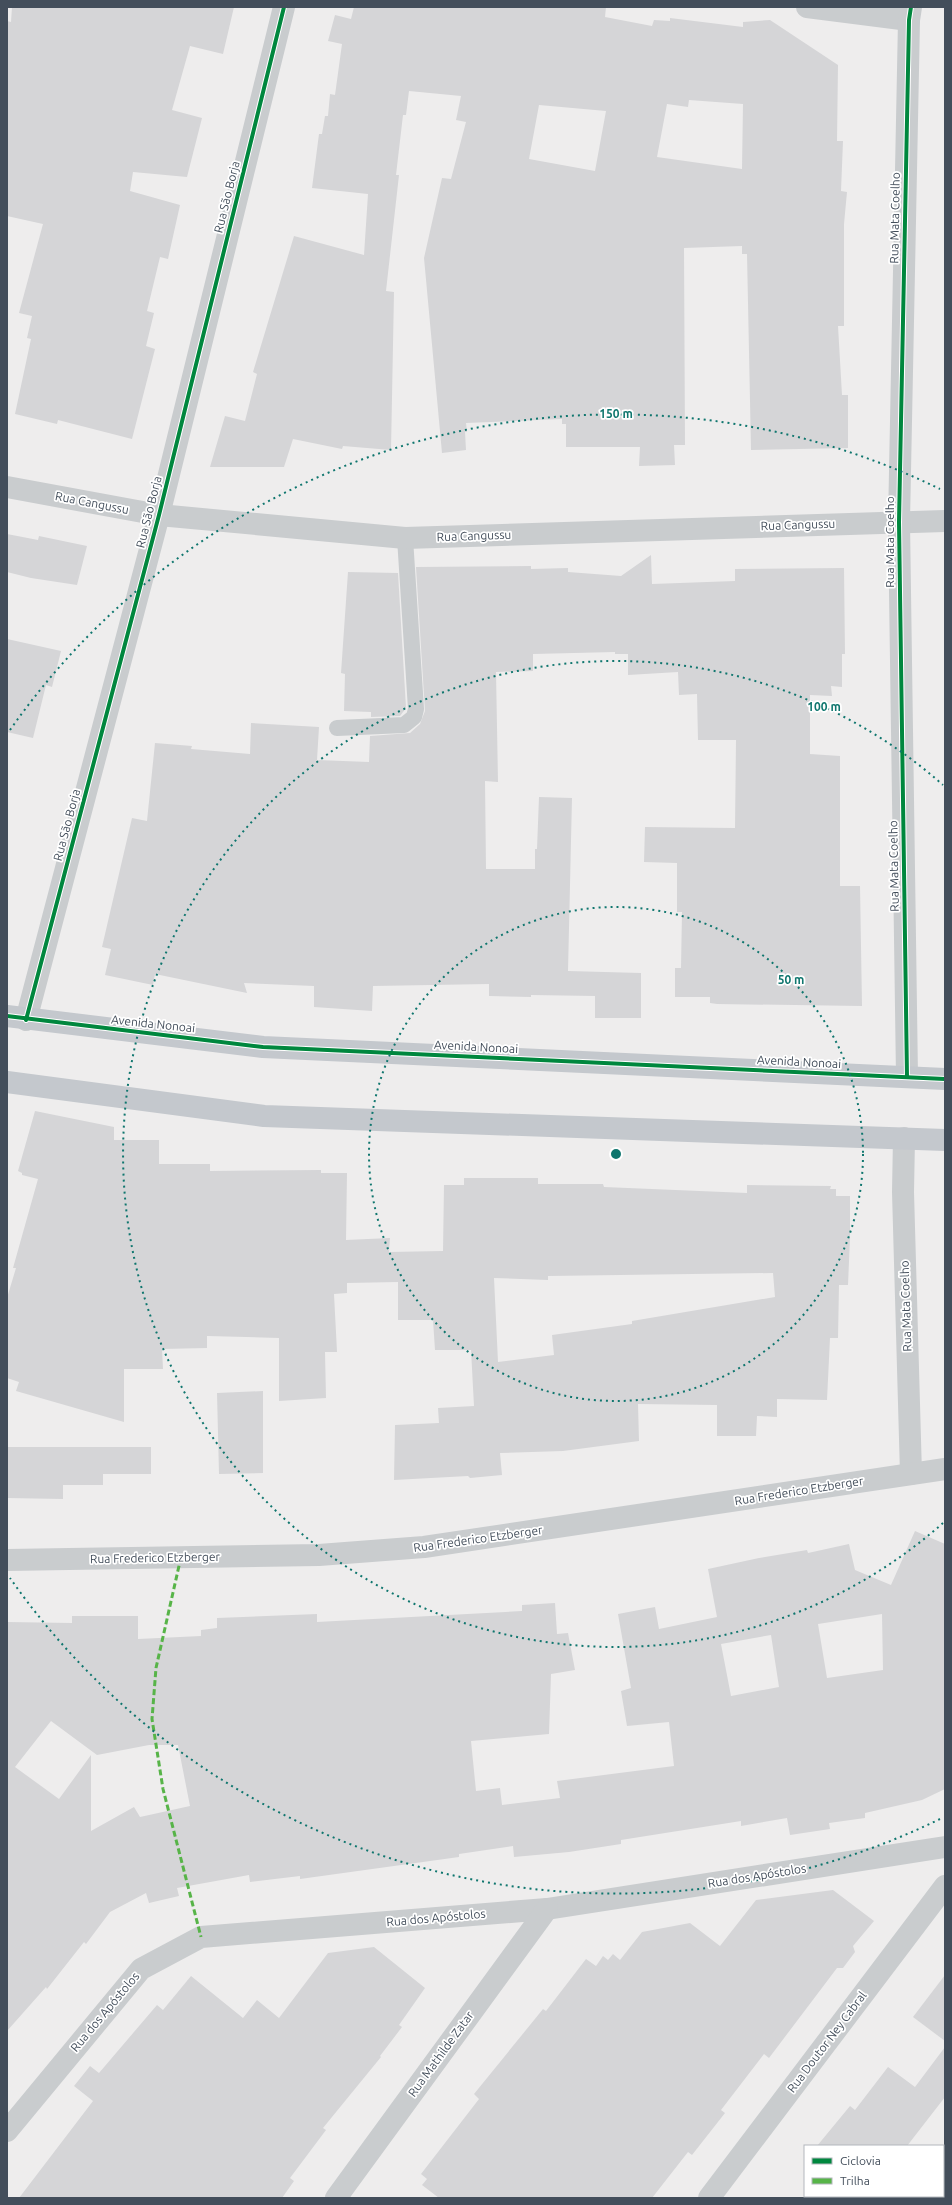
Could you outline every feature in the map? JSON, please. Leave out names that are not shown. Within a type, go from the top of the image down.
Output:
[{"type":"main road","name":"Avenida Nonoai","points":[[16,1018],[263,1047],[945,1078]]},
{"type":"main road","points":[[8,1084],[264,1116],[945,1140]]},
{"type":"street","name":"Rua São Borja","points":[[16,1018],[159,515],[284,7]]},
{"type":"street","points":[[807,7],[910,13]]},
{"type":"street","name":"Rua Mata Coelho","points":[[907,1077],[899,522],[910,13]]},
{"type":"street","name":"Rua Cangussu","points":[[7,486],[159,515],[405,538],[899,522],[945,522]]},
{"type":"street","name":"Rua Mata Coelho","points":[[904,1138],[903,1192],[911,1474]]},
{"type":"street","name":"Rua Frederico Etzberger","points":[[7,1560],[319,1555],[424,1547],[945,1469]]},
{"type":"street","name":"Rua dos Apóstolos","points":[[7,2131],[141,1970],[201,1937],[547,1909],[945,1847]]},
{"type":"street","name":"Rua Doutor Ney Cabral","points":[[709,2198],[945,1886]]},
{"type":"street","name":"Rua Mathilde Zatar","points":[[336,2198],[547,1909]]},
{"type":"lane","points":[[337,728],[404,725],[414,717],[416,709],[405,538]]},
{"type":"building","points":[[12,7],[234,7],[223,54],[190,46],[172,110],[202,118],[187,177],[133,172],[130,191],[180,205],[168,259],[160,257],[147,311],[154,313],[146,346],[155,349],[132,439],[58,420],[57,424],[15,414],[31,339],[27,338],[32,316],[19,313],[43,224],[7,216],[7,21],[11,22]]},
{"type":"building","points":[[354,7],[606,7],[605,17],[652,26],[654,20],[670,21],[670,18],[743,27],[743,22],[770,20],[838,65],[837,141],[843,141],[841,191],[847,192],[844,224],[844,326],[838,326],[842,395],[848,395],[848,448],[751,450],[747,254],[742,254],[742,246],[684,248],[685,445],[674,445],[675,465],[639,466],[640,447],[566,447],[566,424],[562,424],[562,419],[466,423],[466,450],[442,453],[424,258],[442,178],[451,179],[466,122],[456,120],[461,96],[409,91],[406,115],[403,115],[396,175],[399,175],[386,291],[394,292],[391,450],[343,446],[342,449],[293,439],[284,467],[210,467],[225,416],[245,421],[257,374],[253,372],[294,236],[364,255],[368,194],[312,188],[319,134],[322,134],[325,116],[328,116],[330,94],[335,95],[342,44],[328,41],[335,15],[351,19]],"holes":[[[689,100],[743,104],[742,169],[657,157],[667,104],[688,107]],[[539,105],[606,111],[595,171],[529,159]]]},
{"type":"building","points":[[7,534],[38,540],[39,536],[87,546],[77,585],[31,578],[7,572]]},
{"type":"building","points":[[651,555],[652,584],[735,581],[735,569],[844,568],[845,654],[842,654],[842,687],[831,686],[832,696],[810,695],[810,754],[840,756],[840,886],[860,886],[862,1006],[717,1004],[710,1003],[710,997],[675,997],[675,968],[681,968],[682,912],[677,912],[677,863],[644,862],[645,827],[735,828],[736,740],[698,740],[697,694],[679,695],[678,672],[628,675],[628,654],[615,654],[615,652],[533,654],[533,671],[496,672],[498,782],[485,781],[486,869],[535,869],[539,797],[572,798],[568,971],[641,973],[641,1018],[595,1018],[595,996],[489,996],[489,984],[373,986],[372,1011],[314,1007],[314,986],[244,983],[247,993],[155,974],[153,985],[105,975],[111,949],[102,947],[132,818],[147,821],[155,743],[192,746],[191,749],[250,754],[251,723],[319,727],[317,760],[369,762],[370,736],[410,733],[420,724],[425,711],[416,567],[531,566],[531,569],[568,568],[568,572],[621,576]]},
{"type":"building","points":[[348,572],[398,573],[406,708],[400,716],[371,717],[371,712],[344,711],[345,674],[341,673]]},
{"type":"building","points":[[7,639],[61,651],[52,687],[46,685],[33,738],[7,732]]},
{"type":"building","points":[[35,1111],[114,1127],[114,1140],[159,1140],[159,1164],[210,1164],[210,1171],[321,1170],[321,1173],[347,1173],[346,1240],[390,1238],[389,1252],[443,1251],[444,1185],[464,1185],[464,1178],[538,1178],[538,1184],[603,1184],[604,1187],[747,1193],[747,1185],[831,1186],[830,1189],[836,1189],[836,1196],[850,1196],[850,1238],[848,1285],[839,1285],[838,1338],[830,1338],[827,1400],[777,1399],[777,1417],[757,1416],[756,1436],[717,1436],[717,1405],[638,1404],[639,1441],[563,1451],[500,1453],[502,1475],[470,1478],[468,1476],[394,1480],[395,1425],[439,1423],[438,1408],[474,1406],[471,1350],[435,1350],[433,1320],[398,1320],[398,1282],[347,1283],[347,1293],[334,1294],[337,1352],[325,1352],[326,1398],[279,1401],[279,1338],[207,1336],[207,1348],[162,1349],[163,1369],[124,1369],[124,1422],[16,1391],[19,1382],[7,1378],[7,1298],[16,1268],[13,1268],[38,1179],[22,1175],[22,1173],[18,1171]],"holes":[[[773,1273],[775,1297],[632,1321],[632,1324],[552,1335],[554,1355],[498,1362],[494,1278],[548,1280],[548,1276]]]},
{"type":"building","points":[[263,1391],[263,1473],[219,1474],[217,1393]]},
{"type":"building","points":[[7,1447],[151,1447],[151,1474],[103,1474],[103,1485],[63,1485],[63,1499],[7,1498]]},
{"type":"building","points":[[915,1531],[945,1544],[945,1789],[922,1800],[865,1813],[865,1818],[829,1823],[830,1829],[790,1835],[787,1818],[741,1826],[741,1821],[621,1840],[621,1844],[569,1852],[514,1857],[513,1846],[459,1854],[459,1857],[300,1879],[300,1876],[250,1882],[249,1875],[177,1888],[179,1896],[149,1903],[146,1893],[110,1912],[86,1944],[84,1942],[47,1989],[46,1987],[7,2031],[7,1622],[72,1623],[72,1616],[138,1616],[138,1639],[201,1636],[201,1630],[217,1628],[217,1618],[317,1614],[317,1622],[522,1611],[522,1605],[555,1603],[557,1634],[568,1633],[575,1670],[551,1674],[549,1734],[471,1741],[476,1791],[500,1788],[502,1805],[560,1798],[557,1781],[674,1766],[669,1722],[627,1726],[621,1691],[631,1688],[618,1614],[655,1607],[659,1629],[717,1617],[708,1569],[759,1558],[807,1550],[808,1553],[849,1544],[855,1570],[891,1585]],"holes":[[[882,1614],[883,1670],[827,1678],[818,1624]],[[771,1635],[779,1687],[731,1696],[721,1644]],[[51,1721],[97,1755],[149,1745],[178,1745],[190,1806],[140,1817],[134,1807],[91,1831],[91,1755],[59,1799],[15,1767]]]},
{"type":"building","points":[[833,1890],[874,1921],[853,1946],[855,1952],[843,1968],[837,1968],[769,2058],[764,2054],[721,2110],[725,2113],[692,2155],[688,2152],[652,2198],[439,2198],[422,2185],[427,2179],[421,2174],[479,2099],[474,2094],[543,2009],[546,2011],[586,1959],[596,1966],[603,1956],[608,1960],[613,1954],[620,1960],[642,1932],[690,1923],[720,1946],[756,1900]]},
{"type":"building","points":[[374,1947],[425,1988],[399,2025],[402,2027],[380,2056],[381,2057],[323,2128],[326,2130],[290,2178],[294,2181],[282,2198],[19,2198],[93,2101],[74,2086],[90,2066],[99,2073],[157,2005],[163,2010],[191,1976],[243,2018],[257,2000],[279,2018],[328,1953]]},
{"type":"building","points":[[945,1975],[945,2041],[913,2017]]},
{"type":"building","points":[[945,2047],[945,2097],[908,2145],[818,2145],[850,2106],[855,2110],[888,2067],[915,2087]]},
{"type":"marked path","points":[[181,1557],[156,1668],[152,1719],[163,1789],[201,1937]]},
{"type":"cycle path","points":[[26,1020],[159,515],[284,7]]},
{"type":"cycle path","points":[[907,1077],[899,522],[909,20],[911,7]]},
{"type":"cycle path","points":[[7,1016],[263,1047],[945,1079]]}]
